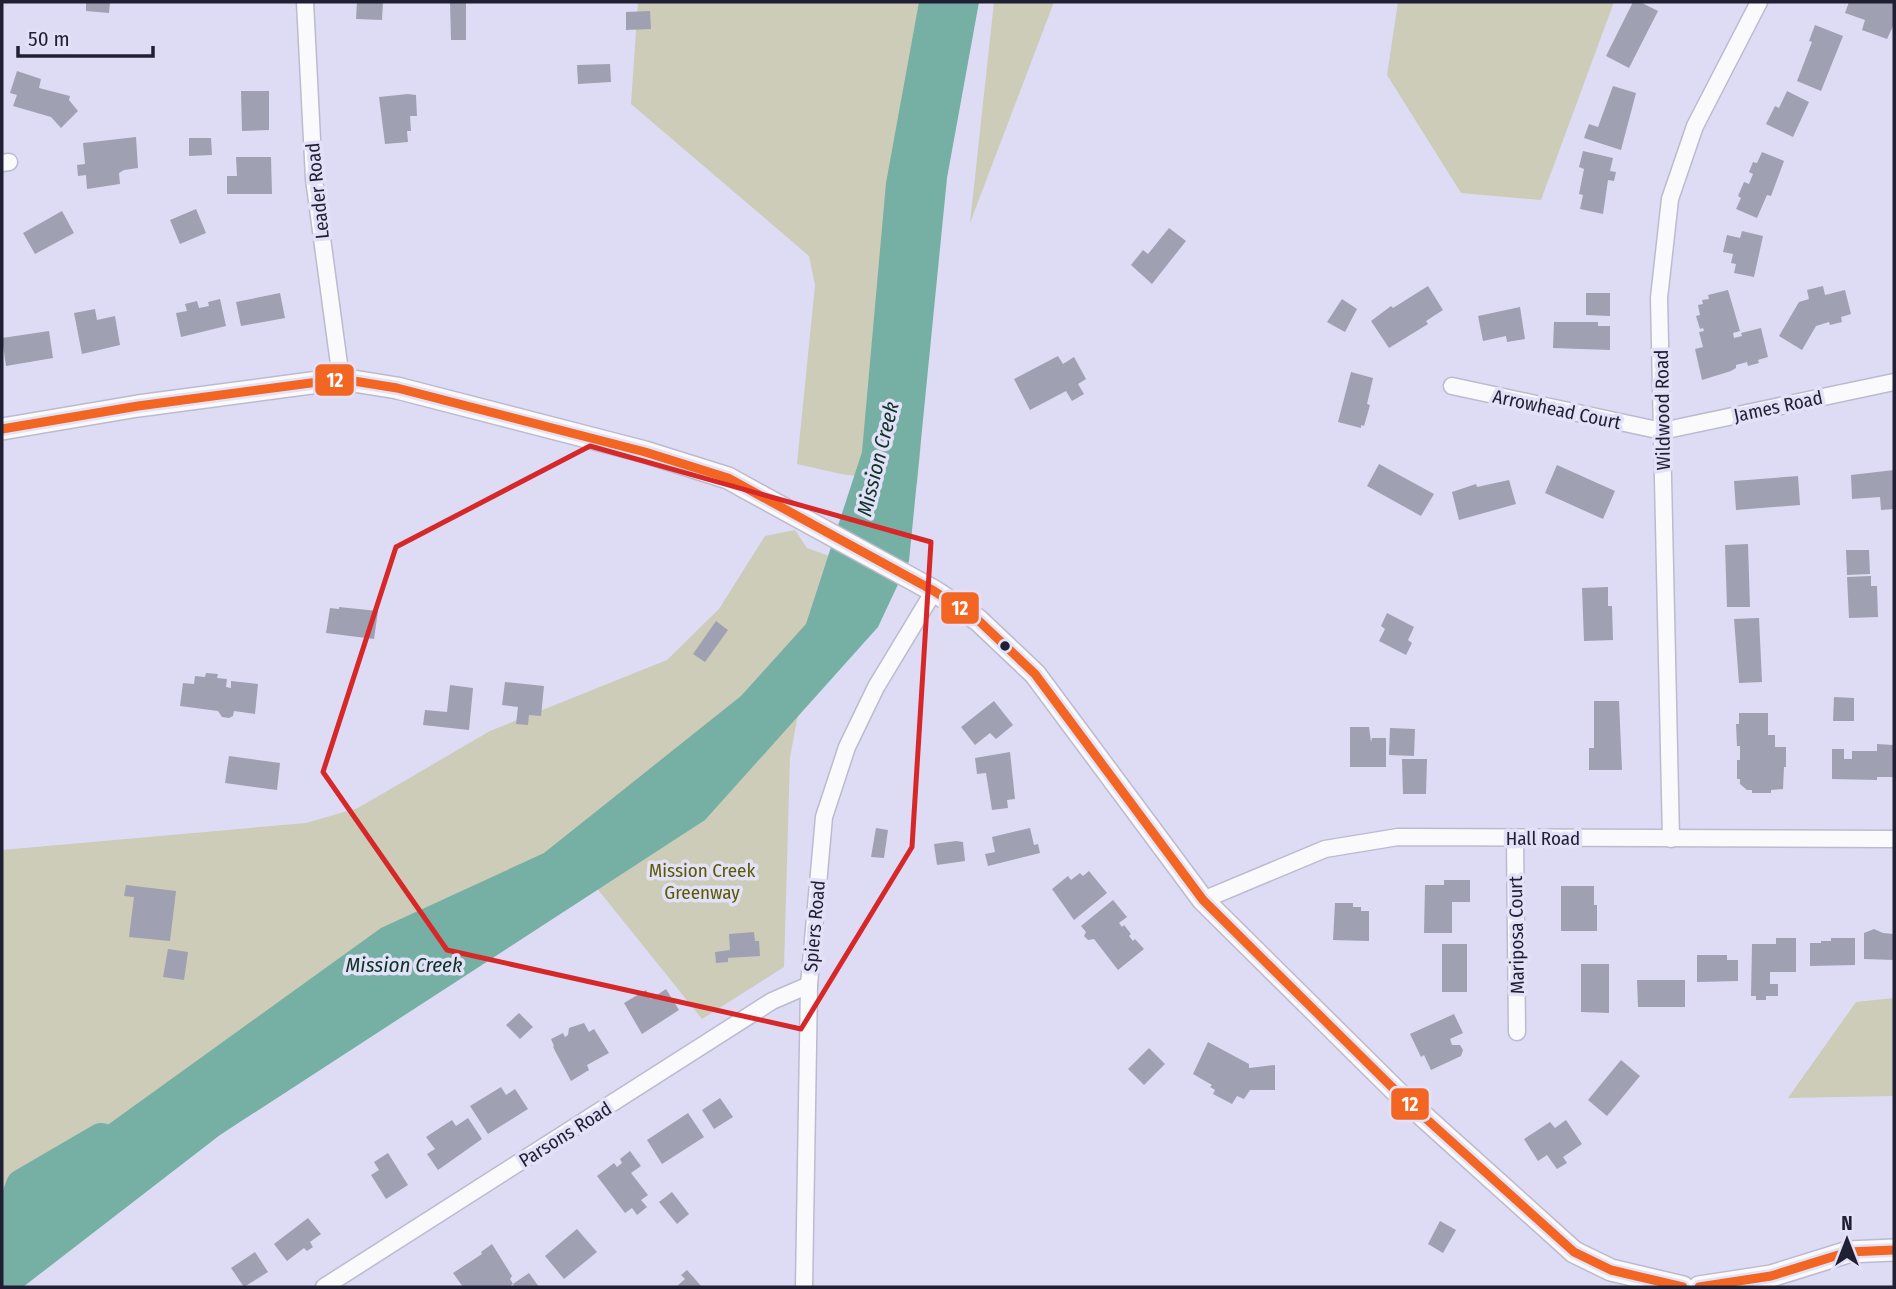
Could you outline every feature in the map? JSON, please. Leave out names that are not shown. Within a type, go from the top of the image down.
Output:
[{"type":"main road","points":[[2,429],[138,406],[341,379],[397,388],[645,452],[728,478],[934,591],[978,620],[1035,674],[1203,900],[1402,1097],[1574,1252],[1611,1270],[1683,1287]]},
{"type":"main road","points":[[1699,1287],[1771,1276],[1848,1252],[1894,1250]]},
{"type":"street","name":"Leader Road","points":[[305,2],[314,179],[341,379]]},
{"type":"street","name":"Wildwood Road","points":[[1671,839],[1659,298],[1670,199],[1695,125],[1759,2]]},
{"type":"street","name":"James Road","points":[[1662,431],[1894,382]]},
{"type":"street","name":"Arrowhead Court","points":[[1452,386],[1662,431]]},
{"type":"street","name":"Spiers Road","points":[[804,1287],[809,985],[824,817],[846,747],[876,687],[934,591]]},
{"type":"street","name":"Hall Road","points":[[1203,900],[1325,849],[1398,837],[1894,839]]},
{"type":"street","name":"Mariposa Court","points":[[1515,838],[1517,1032]]},
{"type":"street","name":"Parsons Road","points":[[324,1287],[772,1002],[809,985]]},
{"type":"highlighted area","points":[[590,446],[931,542],[912,847],[801,1029],[447,950],[323,772],[396,547]]},
{"type":"green space","points":[[638,2],[963,2],[927,311],[917,484],[841,474],[797,464],[815,285],[809,256],[631,104]]},
{"type":"green space","points":[[994,2],[1054,2],[970,223]]},
{"type":"green space","points":[[1398,2],[1614,2],[1541,200],[1461,193],[1387,75]]},
{"type":"green space","name":"Mission Creek Greenway","points":[[795,530],[807,548],[868,570],[798,715],[790,757],[784,967],[702,1019],[575,861],[2,1273],[2,850],[306,823],[358,808],[490,731],[667,660],[719,609],[765,536]]},
{"type":"green space","points":[[1894,998],[1894,1096],[1788,1098],[1856,1002]]},
{"type":"water","name":"Mission Creek","points":[[919,2],[979,2],[947,178],[909,561],[878,627],[705,820],[220,1135],[23,1287],[2,1287],[2,1216],[13,1209],[84,1142],[381,928],[544,853],[741,696],[806,624],[862,452],[886,183]]},
{"type":"building","points":[[86,2],[110,2],[109,13],[86,11]]},
{"type":"building","points":[[357,2],[383,2],[382,20],[356,19]]},
{"type":"building","points":[[450,2],[466,2],[466,40],[451,40]]},
{"type":"building","points":[[1633,2],[1640,2],[1658,11],[1629,68],[1606,56]]},
{"type":"building","points":[[1849,2],[1894,2],[1894,24],[1887,39],[1862,30],[1865,20],[1845,13]]},
{"type":"building","points":[[650,11],[651,29],[626,30],[626,12]]},
{"type":"building","points":[[1815,25],[1843,36],[1821,91],[1797,81],[1812,42],[1809,41]]},
{"type":"building","points":[[610,64],[611,82],[578,84],[577,65]]},
{"type":"building","points":[[17,71],[41,79],[39,88],[70,96],[69,100],[78,111],[61,128],[51,117],[13,106],[17,95],[10,93]]},
{"type":"building","points":[[1613,86],[1636,93],[1621,150],[1584,138],[1589,124],[1598,127]]},
{"type":"building","points":[[241,91],[269,91],[269,130],[242,131]]},
{"type":"building","points":[[1787,91],[1809,102],[1793,137],[1766,124],[1775,106],[1779,108]]},
{"type":"building","points":[[416,95],[417,116],[410,116],[411,131],[407,131],[408,142],[385,144],[379,97]]},
{"type":"building","points":[[136,137],[138,168],[119,173],[120,184],[87,189],[86,175],[78,176],[77,165],[85,164],[83,143]]},
{"type":"building","points":[[189,138],[211,138],[212,155],[189,156]]},
{"type":"building","points":[[1583,151],[1613,158],[1610,171],[1616,172],[1614,181],[1608,180],[1603,214],[1580,209],[1583,195],[1579,194],[1584,169],[1579,167]]},
{"type":"building","points":[[1762,152],[1784,161],[1771,196],[1767,195],[1757,218],[1736,209],[1744,182],[1749,184],[1753,174],[1749,172],[1753,162],[1757,163]]},
{"type":"building","points":[[236,157],[271,157],[272,194],[227,194],[227,176],[237,176]]},
{"type":"building","points":[[196,209],[206,233],[180,244],[170,220]]},
{"type":"building","points":[[62,211],[74,233],[35,254],[23,233]]},
{"type":"building","points":[[1169,228],[1186,241],[1152,284],[1131,265],[1143,250],[1148,254]]},
{"type":"building","points":[[1742,231],[1763,236],[1754,277],[1734,273],[1736,264],[1731,263],[1733,254],[1723,252],[1727,235],[1740,238]]},
{"type":"building","points":[[1428,286],[1443,310],[1426,321],[1428,324],[1389,348],[1371,321],[1391,306],[1393,308]]},
{"type":"building","points":[[1823,286],[1825,295],[1845,290],[1851,314],[1841,317],[1842,322],[1816,326],[1802,350],[1779,336],[1799,302],[1809,299],[1807,290]]},
{"type":"building","points":[[1728,290],[1740,331],[1733,333],[1734,338],[1742,336],[1741,333],[1761,328],[1768,357],[1748,366],[1747,362],[1736,365],[1731,371],[1702,380],[1695,349],[1703,347],[1699,332],[1704,331],[1703,328],[1700,329],[1696,316],[1700,315],[1698,305],[1703,304],[1702,300],[1709,299],[1708,295]]},
{"type":"building","points":[[280,293],[285,318],[241,326],[236,302]]},
{"type":"building","points":[[1586,293],[1610,293],[1610,316],[1586,315]]},
{"type":"building","points":[[220,299],[226,326],[181,337],[176,313],[187,311],[185,304],[197,301],[199,308],[209,306],[208,302]]},
{"type":"building","points":[[1342,299],[1357,309],[1345,332],[1327,322]]},
{"type":"building","points":[[1520,307],[1525,339],[1507,342],[1506,336],[1483,341],[1478,316]]},
{"type":"building","points":[[95,309],[97,320],[115,316],[120,345],[82,354],[74,313]]},
{"type":"building","points":[[1554,322],[1598,322],[1598,326],[1610,326],[1610,350],[1553,348]]},
{"type":"building","points":[[49,331],[53,358],[6,366],[2,338]]},
{"type":"building","points":[[1058,356],[1063,364],[1074,357],[1086,379],[1078,384],[1084,394],[1072,401],[1066,391],[1030,410],[1014,379]]},
{"type":"building","points":[[1351,372],[1373,378],[1367,404],[1370,405],[1361,428],[1338,422]]},
{"type":"building","points":[[1379,464],[1434,494],[1421,516],[1367,486]]},
{"type":"building","points":[[1557,465],[1615,491],[1603,519],[1545,493]]},
{"type":"building","points":[[1894,470],[1894,509],[1881,510],[1880,497],[1852,499],[1851,475]]},
{"type":"building","points":[[1798,476],[1800,505],[1736,510],[1734,481]]},
{"type":"building","points":[[1509,480],[1516,504],[1459,520],[1452,492],[1476,484],[1477,487]]},
{"type":"building","points":[[1748,544],[1750,607],[1727,607],[1725,545]]},
{"type":"building","points":[[1846,550],[1869,550],[1870,574],[1847,575]]},
{"type":"building","points":[[1871,576],[1871,586],[1877,586],[1878,617],[1849,618],[1847,577]]},
{"type":"building","points":[[1608,587],[1608,606],[1612,606],[1613,640],[1584,641],[1582,588]]},
{"type":"building","points":[[330,608],[378,611],[374,639],[326,633]]},
{"type":"building","points":[[1387,613],[1414,627],[1408,640],[1412,643],[1406,655],[1379,641],[1385,629],[1381,626]]},
{"type":"building","points":[[1759,618],[1762,682],[1739,683],[1734,619]]},
{"type":"building","points":[[716,621],[728,630],[705,662],[693,654]]},
{"type":"building","points":[[206,673],[218,674],[217,678],[227,679],[226,687],[231,688],[231,681],[258,684],[255,714],[234,711],[229,718],[222,717],[218,711],[180,706],[183,683],[194,684],[195,676],[205,677]]},
{"type":"building","points":[[505,682],[544,686],[541,716],[529,715],[528,725],[516,724],[518,707],[502,705]]},
{"type":"building","points":[[450,685],[473,688],[469,730],[423,725],[425,710],[447,712]]},
{"type":"building","points":[[1834,697],[1854,698],[1854,721],[1833,721]]},
{"type":"building","points":[[994,701],[1013,725],[996,739],[990,733],[975,745],[961,727]]},
{"type":"building","points":[[1594,701],[1619,701],[1622,770],[1589,770],[1589,748],[1594,748]]},
{"type":"building","points":[[1739,713],[1768,713],[1768,735],[1775,735],[1775,747],[1786,747],[1783,789],[1771,790],[1771,793],[1752,793],[1752,790],[1747,790],[1740,784],[1740,779],[1737,779],[1740,746],[1737,746],[1736,724],[1739,724]]},
{"type":"building","points":[[1350,727],[1369,727],[1371,742],[1372,738],[1386,738],[1386,767],[1350,767]]},
{"type":"building","points":[[1390,728],[1415,729],[1414,756],[1389,755]]},
{"type":"building","points":[[1877,744],[1893,745],[1893,777],[1877,777],[1877,780],[1832,779],[1832,749],[1844,749],[1844,759],[1852,759],[1852,751],[1877,751]]},
{"type":"building","points":[[1010,752],[1015,799],[1007,800],[1008,808],[992,810],[986,773],[977,774],[975,758]]},
{"type":"building","points":[[229,756],[280,763],[277,790],[225,783]]},
{"type":"building","points":[[1402,759],[1427,759],[1426,794],[1403,794]]},
{"type":"building","points":[[876,828],[888,830],[884,858],[871,857]]},
{"type":"building","points":[[1030,828],[1034,845],[1038,844],[1040,853],[988,866],[985,854],[995,852],[992,837]]},
{"type":"building","points":[[963,842],[965,861],[937,865],[934,844]]},
{"type":"building","points":[[1089,871],[1107,893],[1074,920],[1052,889],[1068,876],[1071,880],[1080,873],[1083,876]]},
{"type":"building","points":[[1444,880],[1470,880],[1470,902],[1452,902],[1452,933],[1424,933],[1425,885],[1444,885]]},
{"type":"building","points":[[126,885],[176,891],[170,941],[129,937],[134,897],[124,896]]},
{"type":"building","points":[[1561,886],[1594,886],[1597,931],[1561,931]]},
{"type":"building","points":[[1113,900],[1127,917],[1119,923],[1131,934],[1129,936],[1133,941],[1135,939],[1144,949],[1118,970],[1094,939],[1088,940],[1084,936],[1086,932],[1081,926]]},
{"type":"building","points":[[1335,903],[1353,903],[1353,907],[1361,907],[1361,911],[1369,911],[1369,941],[1333,940]]},
{"type":"building","points":[[1874,929],[1894,934],[1894,960],[1864,959],[1864,933]]},
{"type":"building","points":[[754,932],[755,941],[759,941],[760,956],[728,958],[728,962],[716,963],[715,952],[730,950],[729,934]]},
{"type":"building","points":[[1776,938],[1796,938],[1796,972],[1770,972],[1770,984],[1778,984],[1778,996],[1766,996],[1766,1000],[1756,1000],[1756,996],[1751,996],[1752,944],[1776,944]]},
{"type":"building","points":[[1831,938],[1855,938],[1855,965],[1810,966],[1810,943],[1831,941]]},
{"type":"building","points":[[1442,944],[1467,944],[1467,992],[1442,992]]},
{"type":"building","points":[[168,949],[188,952],[184,980],[163,977]]},
{"type":"building","points":[[1697,955],[1727,955],[1727,960],[1738,960],[1738,981],[1697,982]]},
{"type":"building","points":[[1581,964],[1609,964],[1609,1013],[1581,1012]]},
{"type":"building","points":[[1637,980],[1685,980],[1685,1007],[1638,1007]]},
{"type":"building","points":[[666,989],[679,1010],[642,1034],[624,1003],[646,990],[651,999]]},
{"type":"building","points":[[519,1013],[533,1027],[520,1039],[506,1025]]},
{"type":"building","points":[[1454,1014],[1463,1033],[1450,1039],[1452,1045],[1460,1045],[1463,1050],[1461,1056],[1431,1070],[1410,1034]]},
{"type":"building","points":[[584,1023],[589,1032],[594,1029],[609,1053],[587,1065],[589,1070],[571,1081],[551,1039],[563,1033],[565,1037],[569,1028]]},
{"type":"building","points":[[1208,1042],[1249,1064],[1249,1068],[1275,1065],[1275,1090],[1250,1090],[1244,1099],[1237,1096],[1232,1104],[1213,1094],[1215,1090],[1210,1087],[1212,1085],[1193,1074]]},
{"type":"building","points":[[1149,1048],[1165,1064],[1144,1085],[1128,1069]]},
{"type":"building","points":[[1621,1060],[1640,1076],[1607,1116],[1588,1100]]},
{"type":"building","points":[[501,1087],[506,1095],[515,1089],[528,1109],[488,1134],[470,1106]]},
{"type":"building","points":[[720,1098],[733,1117],[714,1129],[702,1110]]},
{"type":"building","points":[[688,1113],[704,1137],[662,1164],[647,1140]]},
{"type":"building","points":[[468,1118],[482,1139],[438,1170],[427,1154],[435,1149],[426,1137],[452,1120],[456,1126]]},
{"type":"building","points":[[1566,1120],[1582,1144],[1563,1157],[1567,1163],[1557,1169],[1547,1155],[1538,1161],[1524,1139],[1550,1122],[1555,1128]]},
{"type":"building","points":[[630,1151],[641,1166],[631,1173],[648,1195],[641,1200],[647,1207],[637,1215],[632,1208],[625,1213],[597,1176],[614,1163],[617,1167],[622,1163],[620,1159]]},
{"type":"building","points":[[388,1153],[408,1185],[386,1199],[371,1175],[379,1170],[374,1162]]},
{"type":"building","points":[[672,1192],[689,1214],[677,1224],[659,1202]]},
{"type":"building","points":[[308,1218],[321,1234],[310,1242],[313,1247],[307,1251],[304,1248],[287,1261],[274,1244]]},
{"type":"building","points":[[1440,1221],[1456,1230],[1443,1253],[1428,1244]]},
{"type":"building","points":[[577,1229],[597,1252],[564,1279],[545,1256]]},
{"type":"building","points":[[492,1244],[512,1276],[510,1279],[513,1284],[509,1287],[463,1287],[453,1273]]},
{"type":"building","points":[[255,1252],[268,1272],[244,1287],[231,1268]]},
{"type":"building","points":[[687,1270],[702,1287],[677,1286],[685,1279],[681,1275]]},
{"type":"building","points":[[529,1273],[539,1287],[515,1287],[513,1284]]},
{"type":"waterway","name":"Mission Creek","points":[[2,1238],[22,1185],[101,1139]]},
{"type":"transit line","name":"12","points":[[2,429],[138,406],[341,379],[397,388],[645,452],[728,478],[934,591],[978,620],[1035,674],[1203,900],[1402,1097],[1574,1252],[1611,1270],[1683,1287]]},
{"type":"transit line","name":"12","points":[[1699,1287],[1771,1276],[1848,1252],[1894,1250]]}]
